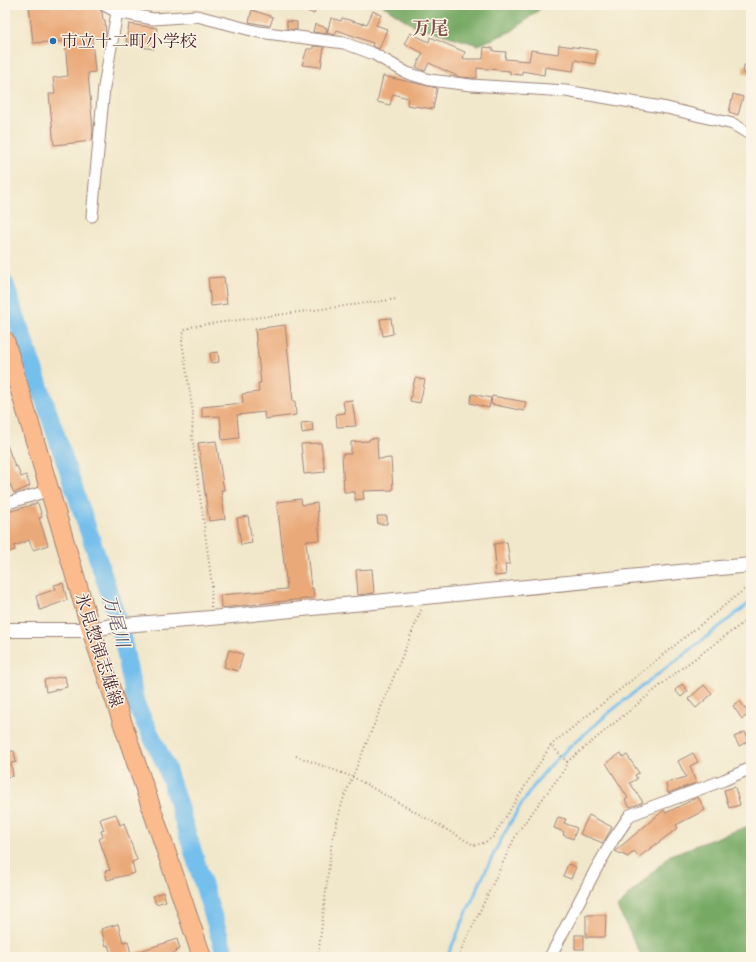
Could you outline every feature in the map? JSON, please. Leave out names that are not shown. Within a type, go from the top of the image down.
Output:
[{"type":"main road","name":"氷見惣領志雄線","points":[[5,340],[91,630],[198,956]]},
{"type":"street","points":[[104,5],[116,12],[153,19],[196,16],[259,32],[344,43],[374,54],[407,73],[430,80],[471,85],[566,92],[667,108],[733,124],[751,135]]},
{"type":"street","points":[[92,216],[104,87],[116,12]]},
{"type":"street","points":[[5,504],[50,490]]},
{"type":"street","points":[[5,630],[91,630],[111,626],[211,618],[751,565]]},
{"type":"street","points":[[550,957],[596,869],[630,815],[724,780],[751,768]]},
{"type":"path","points":[[211,618],[212,585],[192,436],[193,413],[182,341],[184,330],[194,326],[397,299]]},
{"type":"path","points":[[296,756],[353,777],[474,845],[484,843],[492,837],[551,745],[751,584]]},
{"type":"path","points":[[318,957],[332,840],[343,800],[427,597]]},
{"type":"path","points":[[458,957],[517,833],[564,770],[567,762],[678,671],[751,617]]},
{"type":"path","points":[[551,745],[567,762]]},
{"type":"green space","points":[[382,5],[545,5],[512,31],[478,45],[413,25]]},
{"type":"green space","points":[[751,825],[751,957],[642,957],[617,907],[670,855]]},
{"type":"building","points":[[29,5],[76,5],[76,9],[97,7],[102,12],[103,20],[105,20],[106,37],[92,38],[95,72],[88,73],[93,130],[92,141],[54,145],[49,94],[55,94],[53,78],[68,76],[65,41],[33,43]]},
{"type":"building","points":[[309,5],[317,5],[314,14],[307,11]]},
{"type":"building","points":[[252,10],[273,17],[270,26],[249,22]]},
{"type":"building","points":[[373,11],[381,15],[376,25],[387,29],[379,49],[372,46],[373,43],[337,30],[335,35],[327,33],[331,18],[341,21],[342,18],[367,24]]},
{"type":"building","points":[[287,21],[297,22],[297,30],[287,29]]},
{"type":"building","points":[[129,24],[157,28],[154,49],[141,47],[141,44],[126,42]]},
{"type":"building","points":[[315,24],[327,28],[326,34],[313,32]]},
{"type":"building","points":[[410,33],[429,42],[430,37],[465,52],[463,59],[483,59],[484,47],[493,48],[493,51],[506,52],[505,59],[529,61],[531,50],[558,54],[559,45],[597,50],[595,64],[575,60],[573,71],[545,67],[544,75],[522,71],[522,75],[510,74],[510,71],[477,68],[477,78],[459,77],[429,63],[425,71],[416,67],[423,53],[404,44]]},
{"type":"building","points":[[313,46],[324,47],[321,67],[302,65],[307,49],[313,49]]},
{"type":"building","points":[[744,65],[751,66],[751,75],[743,73]]},
{"type":"building","points":[[383,76],[437,88],[433,109],[407,105],[408,98],[393,94],[390,105],[377,102]]},
{"type":"building","points":[[733,94],[743,97],[738,115],[729,112]]},
{"type":"building","points":[[224,277],[227,304],[211,306],[208,278]]},
{"type":"building","points":[[391,318],[393,334],[383,336],[380,319]]},
{"type":"building","points":[[285,325],[293,401],[295,401],[296,415],[265,419],[264,412],[237,415],[239,438],[222,440],[220,416],[202,417],[202,407],[243,403],[242,394],[259,392],[258,383],[261,383],[255,329]]},
{"type":"building","points":[[218,352],[219,362],[211,363],[210,353]]},
{"type":"building","points":[[415,378],[425,380],[420,403],[410,401]]},
{"type":"building","points":[[472,394],[491,398],[489,408],[470,403]]},
{"type":"building","points":[[492,396],[526,402],[524,411],[491,404]]},
{"type":"building","points":[[352,400],[356,426],[337,427],[336,414],[345,413],[343,401]]},
{"type":"building","points":[[312,422],[313,431],[302,433],[301,423]]},
{"type":"building","points":[[377,438],[378,459],[391,458],[393,490],[363,491],[364,499],[355,500],[355,492],[344,492],[342,454],[351,454],[351,442],[369,441],[369,439]]},
{"type":"building","points":[[216,441],[224,490],[221,490],[225,519],[209,521],[198,443]]},
{"type":"building","points":[[5,442],[15,467],[17,466],[21,477],[26,475],[30,486],[14,493],[10,484],[5,486]]},
{"type":"building","points":[[321,443],[325,472],[304,474],[301,444]]},
{"type":"building","points":[[301,499],[302,505],[317,503],[320,540],[306,541],[311,588],[313,588],[314,598],[221,608],[220,595],[287,589],[277,502]]},
{"type":"building","points":[[38,503],[42,517],[39,518],[48,545],[33,550],[29,540],[14,546],[15,550],[5,553],[5,513]]},
{"type":"building","points":[[248,516],[252,543],[241,545],[237,518]]},
{"type":"building","points":[[377,516],[387,516],[387,524],[378,524]]},
{"type":"building","points":[[507,542],[510,564],[505,564],[506,575],[495,576],[494,567],[496,567],[494,544]]},
{"type":"building","points":[[372,569],[374,593],[358,595],[356,570]]},
{"type":"building","points":[[63,583],[67,600],[40,610],[36,596],[56,589],[54,585]]},
{"type":"building","points":[[229,650],[243,654],[238,671],[224,667]]},
{"type":"building","points":[[65,676],[67,687],[46,692],[44,680]]},
{"type":"building","points":[[682,684],[688,691],[681,697],[675,690]]},
{"type":"building","points":[[704,685],[712,694],[696,708],[688,699]]},
{"type":"building","points":[[740,701],[749,714],[742,719],[733,706]]},
{"type":"building","points":[[745,732],[750,740],[739,746],[734,737]]},
{"type":"building","points":[[14,751],[16,762],[11,763],[13,776],[5,777],[5,752]]},
{"type":"building","points":[[621,753],[623,757],[627,755],[639,773],[635,775],[637,779],[630,783],[643,802],[630,807],[625,800],[628,798],[606,763]]},
{"type":"building","points":[[693,753],[698,762],[690,766],[696,783],[668,793],[666,783],[686,777],[678,761]]},
{"type":"building","points":[[735,787],[740,805],[729,808],[724,790]]},
{"type":"building","points":[[698,797],[705,810],[676,825],[678,828],[639,857],[634,851],[628,857],[615,851],[664,810],[666,813]]},
{"type":"building","points":[[116,814],[120,825],[124,823],[137,860],[132,862],[135,873],[107,880],[105,871],[110,870],[99,839],[103,837],[101,831],[104,830],[100,819]]},
{"type":"building","points":[[589,815],[612,827],[603,843],[580,834]]},
{"type":"building","points":[[558,817],[566,819],[564,823],[577,828],[573,839],[563,835],[564,832],[554,828]]},
{"type":"building","points":[[568,864],[576,867],[571,879],[563,876]]},
{"type":"building","points":[[163,892],[166,901],[156,904],[153,896]]},
{"type":"building","points":[[586,915],[606,915],[605,937],[586,937]]},
{"type":"building","points":[[118,924],[123,942],[128,941],[131,954],[177,939],[180,949],[176,951],[177,952],[163,957],[112,957],[108,945],[106,946],[101,929]]},
{"type":"building","points":[[575,935],[584,935],[584,949],[575,949]]},
{"type":"waterway","name":"万尾川","points":[[5,284],[120,627],[136,705],[166,766],[226,957]]},
{"type":"waterway","points":[[447,957],[489,863],[501,840],[527,795],[547,769],[598,722],[751,602]]},
{"type":"place","name":"市立十二町小学校","points":[[53,41]]},
{"type":"district","name":"万尾","points":[[430,28]]}]
